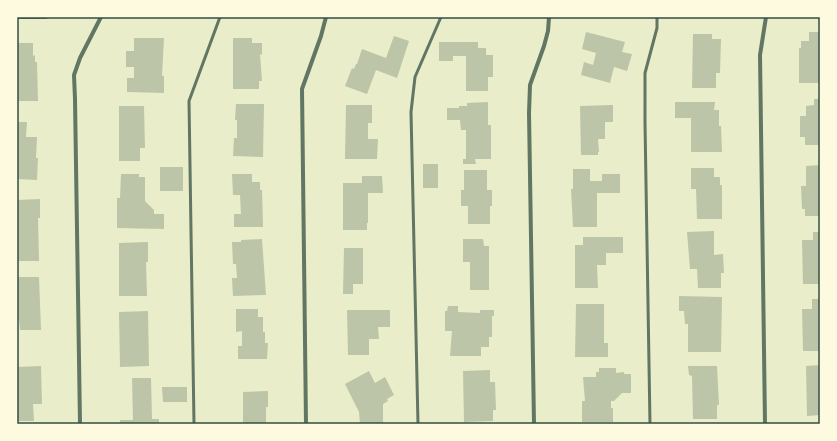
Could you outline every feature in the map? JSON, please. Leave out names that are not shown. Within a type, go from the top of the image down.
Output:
[{"type":"street","points":[[17,17],[46,17]]},
{"type":"street","points":[[80,424],[74,75],[80,58],[101,17]]},
{"type":"street","points":[[306,424],[302,89],[321,36],[326,17]]},
{"type":"street","points":[[534,424],[529,113],[530,85],[544,46],[548,31],[549,17]]},
{"type":"street","points":[[765,424],[760,55],[766,17]]},
{"type":"lane","points":[[194,424],[189,101],[220,17]]},
{"type":"lane","points":[[418,424],[410,112],[415,77],[441,17]]},
{"type":"lane","points":[[650,424],[645,73],[657,28],[658,17]]},
{"type":"building","points":[[586,32],[625,42],[622,52],[632,54],[627,71],[614,67],[610,83],[581,75],[584,62],[593,65],[596,53],[582,49]]},
{"type":"building","points":[[809,32],[820,32],[820,83],[799,83],[799,48],[801,48],[801,41],[809,41]]},
{"type":"building","points":[[693,34],[712,34],[712,39],[721,39],[720,73],[716,73],[716,88],[692,88]]},
{"type":"building","points":[[394,36],[409,41],[397,78],[376,70],[367,94],[345,86],[352,68],[354,69],[357,64],[362,49],[386,58]]},
{"type":"building","points":[[134,38],[164,38],[162,76],[164,76],[164,93],[127,92],[127,78],[134,78],[134,67],[126,67],[126,51],[134,51]]},
{"type":"building","points":[[233,38],[252,38],[252,43],[262,43],[262,55],[260,54],[262,81],[259,81],[259,89],[233,89]]},
{"type":"building","points":[[439,42],[478,42],[478,48],[486,48],[486,55],[493,55],[493,77],[488,77],[488,91],[466,91],[466,56],[453,56],[453,61],[439,61]]},
{"type":"building","points":[[17,43],[33,43],[33,56],[35,55],[35,62],[37,62],[38,101],[17,101]]},
{"type":"building","points":[[814,99],[820,99],[820,145],[805,145],[805,137],[800,137],[800,116],[806,116],[806,106],[814,105]]},
{"type":"building","points":[[488,102],[488,125],[491,125],[491,159],[475,159],[476,164],[463,164],[463,159],[466,159],[466,130],[461,130],[460,120],[447,120],[447,108],[467,106],[467,103]]},
{"type":"building","points":[[675,102],[715,102],[714,110],[719,110],[722,152],[691,152],[691,118],[675,118]]},
{"type":"building","points":[[236,104],[264,104],[263,157],[233,156],[234,138],[237,138],[237,120],[235,120]]},
{"type":"building","points":[[346,105],[372,105],[372,123],[368,123],[368,139],[378,139],[377,159],[345,159]]},
{"type":"building","points":[[613,105],[613,122],[605,122],[605,139],[598,139],[598,155],[581,155],[580,106]]},
{"type":"building","points":[[119,106],[144,106],[145,148],[140,148],[140,161],[119,161]]},
{"type":"building","points":[[17,122],[27,122],[26,137],[37,137],[37,180],[17,179]]},
{"type":"building","points":[[423,164],[438,164],[438,188],[423,188]]},
{"type":"building","points":[[820,165],[820,216],[805,216],[805,209],[802,209],[801,186],[806,186],[806,166]]},
{"type":"building","points":[[160,167],[183,167],[183,191],[160,191]]},
{"type":"building","points":[[691,168],[714,168],[714,177],[720,177],[720,185],[722,185],[722,219],[697,219],[696,189],[691,189]]},
{"type":"building","points":[[573,169],[590,169],[590,181],[602,181],[602,174],[620,174],[620,193],[597,193],[597,227],[573,227],[571,189],[573,189]]},
{"type":"building","points":[[464,170],[487,170],[487,190],[492,190],[490,224],[468,224],[468,206],[461,206],[461,190],[464,190]]},
{"type":"building","points":[[121,174],[139,174],[139,177],[145,177],[145,201],[154,210],[154,214],[164,214],[164,229],[117,228],[117,198],[120,198]]},
{"type":"building","points":[[232,174],[252,174],[252,182],[260,182],[260,190],[262,190],[263,227],[234,227],[234,214],[241,214],[240,195],[233,195]]},
{"type":"building","points":[[362,176],[382,176],[383,193],[368,193],[367,230],[343,230],[343,183],[362,183]]},
{"type":"building","points":[[40,199],[40,218],[38,218],[39,261],[17,261],[17,200]]},
{"type":"building","points":[[714,231],[714,255],[723,254],[724,273],[721,273],[721,288],[698,288],[697,269],[690,269],[687,232]]},
{"type":"building","points":[[813,232],[820,232],[820,284],[803,284],[802,240],[813,240]]},
{"type":"building","points":[[583,237],[623,237],[623,253],[606,253],[606,265],[597,265],[598,288],[575,288],[575,245],[583,245]]},
{"type":"building","points":[[262,239],[266,295],[233,296],[232,278],[237,278],[236,264],[233,264],[232,242]]},
{"type":"building","points":[[463,239],[483,239],[484,246],[489,246],[489,290],[470,290],[470,262],[463,262]]},
{"type":"building","points":[[148,242],[148,262],[146,262],[147,296],[119,296],[119,243]]},
{"type":"building","points":[[344,248],[363,248],[363,284],[353,284],[353,294],[343,294]]},
{"type":"building","points":[[17,277],[39,277],[41,330],[20,330],[19,319],[17,319]]},
{"type":"building","points":[[679,296],[722,297],[721,352],[688,352],[688,324],[685,324],[684,311],[679,311]]},
{"type":"building","points":[[812,299],[820,299],[820,351],[803,351],[802,309],[812,309]]},
{"type":"building","points":[[576,304],[604,304],[604,343],[608,343],[608,357],[575,357]]},
{"type":"building","points":[[448,306],[458,306],[458,312],[480,313],[480,310],[494,310],[494,316],[492,316],[492,337],[489,337],[489,347],[481,347],[481,356],[450,356],[452,331],[445,331],[445,311],[447,311]]},
{"type":"building","points":[[236,309],[258,309],[258,317],[263,317],[265,343],[268,343],[267,359],[238,359],[238,346],[242,346],[242,331],[236,332]]},
{"type":"building","points":[[347,310],[390,310],[390,327],[378,327],[379,339],[369,339],[369,355],[348,355]]},
{"type":"building","points":[[148,311],[149,366],[120,367],[119,312]]},
{"type":"building","points":[[820,365],[820,415],[807,416],[806,366]]},
{"type":"building","points":[[41,366],[42,404],[33,404],[34,421],[17,421],[17,367]]},
{"type":"building","points":[[688,366],[717,366],[719,405],[717,405],[717,419],[693,419],[692,376],[689,375]]},
{"type":"building","points":[[599,368],[616,368],[616,373],[624,372],[624,374],[631,374],[631,393],[622,393],[614,401],[611,401],[611,408],[613,408],[613,422],[582,422],[582,401],[585,401],[583,377],[596,377],[596,372],[599,372]]},
{"type":"building","points":[[490,370],[490,382],[495,382],[496,410],[493,410],[493,421],[464,422],[463,371]]},
{"type":"building","points":[[369,371],[375,383],[385,377],[394,395],[387,399],[388,401],[383,404],[383,424],[360,424],[359,412],[345,384]]},
{"type":"building","points":[[132,378],[151,378],[152,419],[159,419],[159,424],[120,424],[120,420],[133,420]]},
{"type":"building","points":[[162,387],[187,387],[187,402],[163,402]]},
{"type":"building","points":[[268,391],[266,424],[243,424],[243,392]]}]
